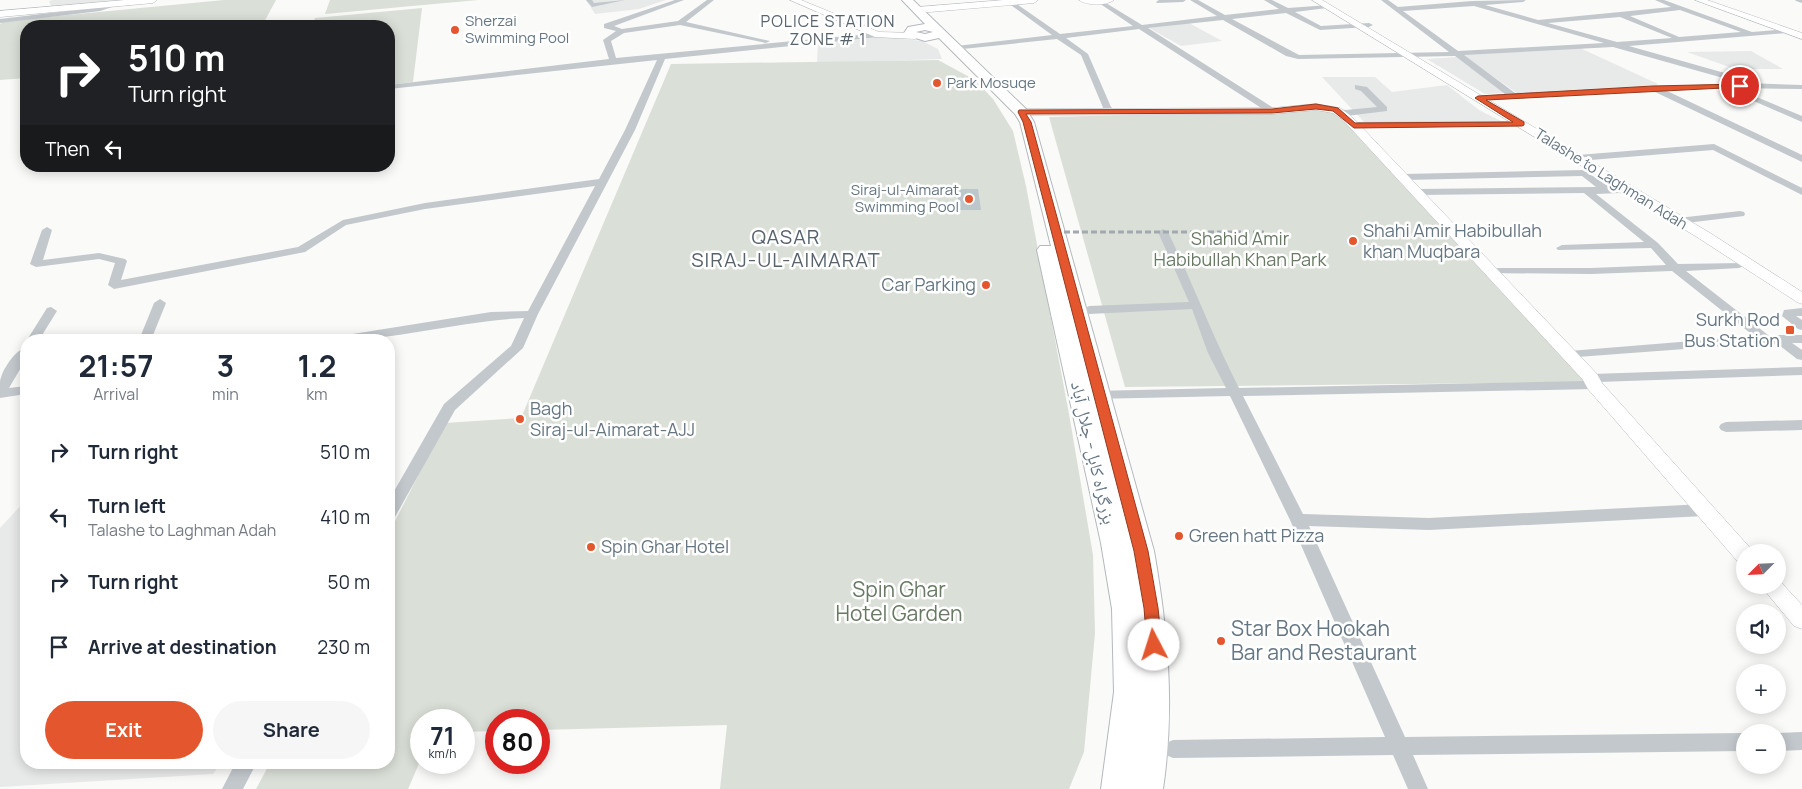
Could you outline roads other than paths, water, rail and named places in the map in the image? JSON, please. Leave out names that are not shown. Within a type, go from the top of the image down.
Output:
[{"type":"highway","points":[[899,0],[926,32]]},
{"type":"highway","name":"بزرگراه کابل- جلال آباد","points":[[907,0],[918,10],[926,32],[954,55],[1001,103],[1017,128],[1089,395],[1141,551],[1151,608],[1156,663],[1155,721],[1147,789]]},
{"type":"highway","name":"بزرگراه کابل- جلال آباد","points":[[926,32],[956,48],[1021,112],[1027,122],[1089,395],[1126,609],[1129,692],[1116,789]]},
{"type":"main road","points":[[1,12],[44,0]]},
{"type":"main road","points":[[1,12],[153,0]]},
{"type":"main road","points":[[794,0],[874,33],[926,32]]},
{"type":"main road","points":[[918,10],[1034,0]]},
{"type":"main road","points":[[1083,0],[1106,1]]},
{"type":"main road","points":[[1699,0],[1800,35]]},
{"type":"main road","name":"Talashe to Laghman Adah","points":[[1322,3],[1364,26],[1478,98],[1705,236],[1802,299]]},
{"type":"main road","points":[[28,4],[69,8]]},
{"type":"main road","points":[[1021,112],[1111,110],[1272,111],[1316,107],[1336,110],[1354,125],[1492,271],[1569,355],[1736,546]]},
{"type":"main road","points":[[1779,594],[1802,620]]},
{"type":"street","points":[[588,0],[592,5],[622,0]]},
{"type":"street","points":[[622,31],[607,26],[681,0]]},
{"type":"street","points":[[680,23],[711,0]]},
{"type":"street","points":[[1159,2],[1183,0]]},
{"type":"street","points":[[1193,0],[1289,54],[1298,57],[1411,56],[1613,45],[1786,31]]},
{"type":"street","points":[[1267,0],[1320,28],[1364,26]]},
{"type":"street","points":[[1384,0],[1515,97]]},
{"type":"street","points":[[1397,9],[1523,0]]},
{"type":"street","points":[[1658,0],[1754,35]]},
{"type":"street","points":[[1798,0],[1802,1]]},
{"type":"street","points":[[1009,1],[1084,54],[1108,110],[1111,110]]},
{"type":"street","points":[[1106,1],[1140,26],[1272,111]]},
{"type":"street","points":[[1,12],[100,9],[119,3]]},
{"type":"street","points":[[956,48],[1286,11],[1322,3]]},
{"type":"street","points":[[1472,3],[1756,85]]},
{"type":"street","points":[[1535,21],[1556,18],[1621,15],[1682,8]]},
{"type":"street","points":[[1621,15],[1679,39]]},
{"type":"street","points":[[613,61],[607,40],[622,31],[680,23],[779,44]]},
{"type":"street","points":[[395,86],[874,33]]},
{"type":"street","points":[[395,502],[449,408],[517,348],[532,314],[630,130],[662,57]]},
{"type":"street","points":[[1478,98],[1653,88],[1756,85],[1802,87]]},
{"type":"street","points":[[1725,86],[1802,119]]},
{"type":"street","points":[[1336,110],[1346,114],[1351,111],[1384,109],[1364,89],[1358,87]]},
{"type":"street","points":[[1653,88],[1802,159]]},
{"type":"street","points":[[1354,125],[1522,124]]},
{"type":"street","points":[[1578,158],[1714,147],[1802,192]]},
{"type":"street","points":[[1404,177],[1584,173],[1606,190],[1418,192]]},
{"type":"street","points":[[47,230],[36,264],[99,256],[120,261],[114,285],[218,264],[301,250],[343,223],[379,215],[425,206],[602,182]]},
{"type":"street","points":[[1587,190],[1619,190],[1635,194]]},
{"type":"street","points":[[1587,190],[1654,245],[1674,267],[1765,339],[1783,342],[1802,356]]},
{"type":"street","points":[[1678,221],[1740,214]]},
{"type":"street","points":[[1163,232],[1215,353],[1298,520],[1418,789]]},
{"type":"street","points":[[1562,248],[1654,245]]},
{"type":"street","points":[[1492,271],[1591,271],[1738,265]]},
{"type":"street","points":[[147,334],[160,303]]},
{"type":"street","points":[[1089,310],[1196,305]]},
{"type":"street","points":[[37,334],[52,310]]},
{"type":"street","points":[[1802,312],[1788,313],[1788,316],[1802,326]]},
{"type":"street","points":[[378,334],[491,316],[532,314]]},
{"type":"street","points":[[1569,355],[1765,339],[1802,339]]},
{"type":"street","points":[[0,393],[20,358]]},
{"type":"street","points":[[1089,395],[1234,393],[1592,381],[1802,371]]},
{"type":"street","points":[[0,393],[20,391]]},
{"type":"street","points":[[1726,427],[1802,425]]},
{"type":"street","points":[[1298,520],[1380,521],[1404,524],[1429,524],[1704,510]]},
{"type":"street","points":[[1786,742],[1802,741]]},
{"type":"street","points":[[1173,749],[1736,742]]},
{"type":"street","points":[[232,789],[243,769]]},
{"type":"railway","points":[[1055,232],[1264,232]]},
{"type":"place","name":"Sherzai Swimming Pool","points":[[455,30]]},
{"type":"place","name":"Park Mosuqe","points":[[937,83]]},
{"type":"place","name":"Siraj-ul-Aimarat Swimming Pool","points":[[969,199]]},
{"type":"place","name":"Shahi Amir Habibullah khan Muqbara","points":[[1353,241]]},
{"type":"place","name":"Car Parking","points":[[986,285]]},
{"type":"place","name":"Surkh Rod Bus Station","points":[[1790,330]]},
{"type":"place","name":"Bagh Siraj-ul-Aimarat-AJJ","points":[[520,419]]},
{"type":"place","name":"Green hatt Pizza","points":[[1179,536]]},
{"type":"place","name":"Spin Ghar Hotel","points":[[591,547]]},
{"type":"place","name":"Star Box Hookah Bar and Restaurant","points":[[1221,641]]},
{"type":"district","name":"POLICE STATION ZONE # 1","points":[[828,30]]},
{"type":"district","name":"QASAR SIRAJ-UL-AIMARAT","points":[[786,248]]},
{"type":"park label","name":"Shahid Amir Habibullah Khan Park","points":[[1240,249]]},
{"type":"park label","name":"Spin Ghar Hotel Garden","points":[[899,602]]}]
